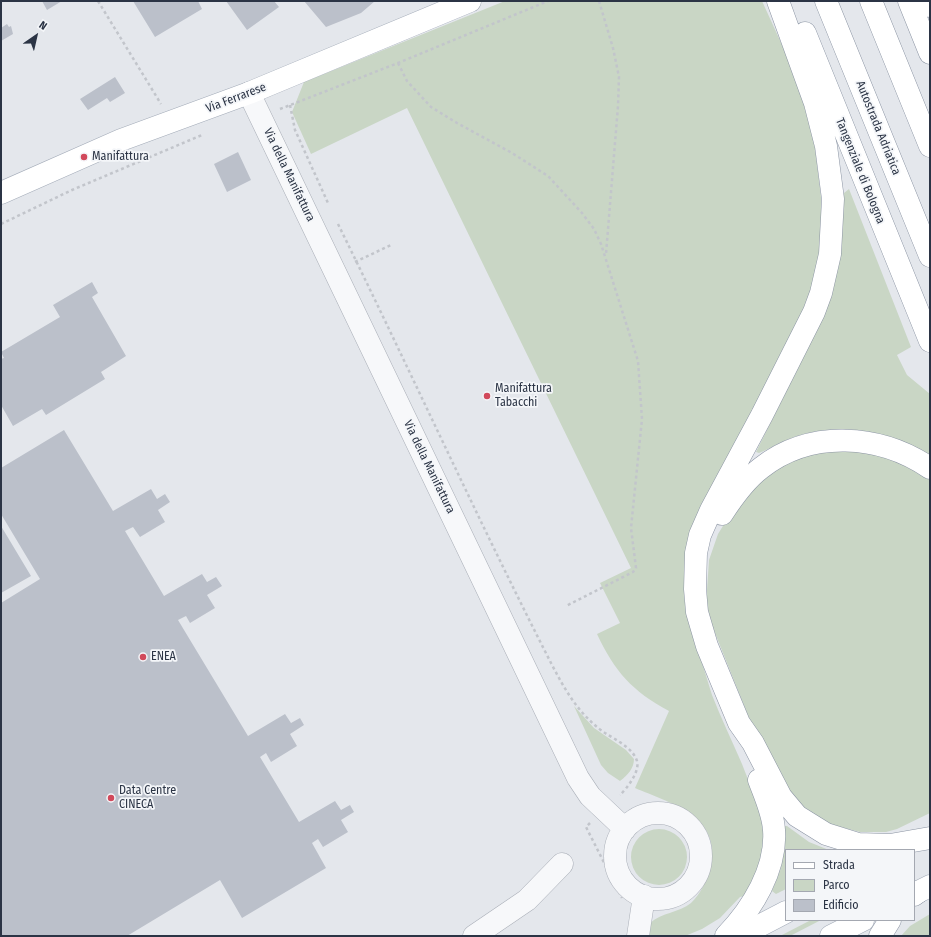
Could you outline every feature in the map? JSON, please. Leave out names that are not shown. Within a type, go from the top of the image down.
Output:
[{"type":"main road","name":"Via Ferrarese","points":[[1,193],[121,140],[249,93],[470,1]]},
{"type":"main road","points":[[726,936],[746,911],[766,877],[772,858],[774,838],[773,820],[745,747],[739,723],[702,632],[695,599],[697,543],[705,523],[814,312],[821,293],[830,254],[833,199],[826,146],[815,103],[778,1]]},
{"type":"main road","name":"Tangenziale di Bologna","points":[[792,1],[930,341]]},
{"type":"main road","name":"Autostrada Adriatica","points":[[826,1],[930,256]]},
{"type":"main road","points":[[871,1],[930,146]]},
{"type":"main road","points":[[909,1],[930,54]]},
{"type":"main road","points":[[928,1],[930,6]]},
{"type":"main road","points":[[695,569],[716,524],[739,490],[751,476],[768,463],[792,450],[817,443],[836,440],[870,442],[896,449],[930,468]]},
{"type":"main road","points":[[739,723],[752,743],[781,797],[796,816],[804,822],[831,836],[865,845],[890,845],[930,838]]},
{"type":"main road","points":[[910,849],[930,838]]},
{"type":"main road","points":[[740,936],[785,913]]},
{"type":"main road","points":[[831,936],[861,921]]},
{"type":"main road","points":[[880,936],[889,921]]},
{"type":"street","name":"Via della Manifattura","points":[[249,93],[578,778],[590,796],[625,829]]},
{"type":"street","points":[[634,900],[666,898],[678,894],[688,887],[699,870],[701,848],[697,838],[690,827],[673,815],[650,813],[632,821],[616,844],[616,866],[623,880],[633,891],[634,900],[638,936]]},
{"type":"street","points":[[474,936],[527,900],[562,864]]},
{"type":"path","points":[[98,1],[161,103],[180,144]]},
{"type":"path","points":[[260,116],[398,63],[548,1]]},
{"type":"path","points":[[599,1],[613,48],[619,77],[606,257]]},
{"type":"path","points":[[398,63],[407,81],[431,106],[457,123],[512,153],[548,176],[573,202],[594,229],[606,257],[638,361],[642,426],[631,528],[636,568],[633,572],[566,606]]},
{"type":"path","points":[[290,105],[295,130],[330,208]]},
{"type":"path","points":[[1,224],[60,196],[207,133]]},
{"type":"path","points":[[336,221],[523,608],[566,691],[582,714],[595,726],[628,748],[635,756],[638,763],[636,771],[627,789],[604,810]]},
{"type":"path","points":[[336,273],[391,245]]},
{"type":"path","points":[[586,827],[634,900]]},
{"type":"green space","points":[[505,1],[762,1],[798,80],[815,146],[821,197],[822,226],[819,262],[804,312],[686,560],[684,574],[686,611],[692,635],[712,695],[758,805],[763,830],[763,848],[756,873],[744,896],[740,897],[720,918],[702,929],[685,936],[649,936],[650,923],[655,919],[681,909],[691,903],[698,895],[706,880],[711,865],[712,848],[708,834],[701,823],[690,814],[663,799],[635,788],[669,711],[645,696],[626,679],[618,670],[597,634],[620,623],[600,583],[631,568],[407,108],[311,154],[292,112],[304,82]]},
{"type":"green space","points":[[849,189],[911,347],[897,355],[907,375],[930,394],[930,456],[897,439],[879,434],[843,429],[807,433],[789,439],[759,453],[756,452],[815,333],[843,211],[844,193]]},
{"type":"green space","points":[[851,448],[906,464],[930,480],[930,813],[897,829],[886,832],[860,832],[829,824],[793,800],[761,748],[711,623],[707,605],[709,560],[718,534],[744,492],[800,455]]},
{"type":"green space","points":[[574,706],[594,728],[626,750],[634,759],[630,771],[620,781],[608,773],[601,765]]},
{"type":"green space","points":[[784,826],[787,826],[809,842],[826,849],[785,849],[785,890],[776,894],[772,891],[781,868]]},
{"type":"green space","points":[[653,829],[665,829],[675,833],[683,841],[687,851],[687,863],[683,873],[675,881],[665,885],[653,885],[643,881],[635,873],[631,863],[631,851],[635,841],[643,833]]},
{"type":"green space","points":[[930,914],[930,936],[901,936],[910,926]]},
{"type":"green space","points":[[809,921],[819,921],[790,936],[780,936]]},
{"type":"building","points":[[42,1],[62,1],[47,10]]},
{"type":"building","points":[[133,1],[198,1],[202,9],[155,37]]},
{"type":"building","points":[[226,1],[274,1],[279,7],[247,30]]},
{"type":"building","points":[[304,1],[375,1],[361,13],[326,27]]},
{"type":"building","points":[[7,24],[9,27],[11,26],[13,34],[1,41],[1,28]]},
{"type":"building","points":[[115,77],[125,93],[110,102],[107,98],[88,110],[80,99]]},
{"type":"building","points":[[238,152],[251,180],[227,192],[214,164]]},
{"type":"building","points":[[92,282],[98,293],[92,297],[126,356],[101,372],[105,379],[46,415],[42,409],[13,426],[1,405],[1,359],[4,358],[1,352],[60,317],[53,305]]},
{"type":"building","points":[[64,430],[113,511],[151,489],[157,499],[165,494],[170,502],[158,510],[165,522],[140,537],[133,527],[125,531],[164,596],[202,574],[207,582],[216,577],[222,586],[207,595],[215,608],[190,623],[186,616],[178,620],[248,736],[285,714],[291,723],[300,718],[304,725],[290,734],[297,746],[271,762],[266,753],[260,757],[299,822],[335,801],[341,810],[350,805],[354,812],[341,820],[348,832],[323,847],[318,839],[312,843],[326,868],[242,918],[220,880],[127,936],[1,936],[1,603],[40,579],[1,514],[1,468]]},
{"type":"building","points":[[1,526],[31,576],[1,593]]},
{"type":"place","name":"Manifattura","points":[[84,157]]},
{"type":"place","name":"Manifattura Tabacchi","points":[[487,396]]},
{"type":"place","name":"ENEA","points":[[143,657]]},
{"type":"place","name":"Data Centre CINECA","points":[[111,798]]}]
